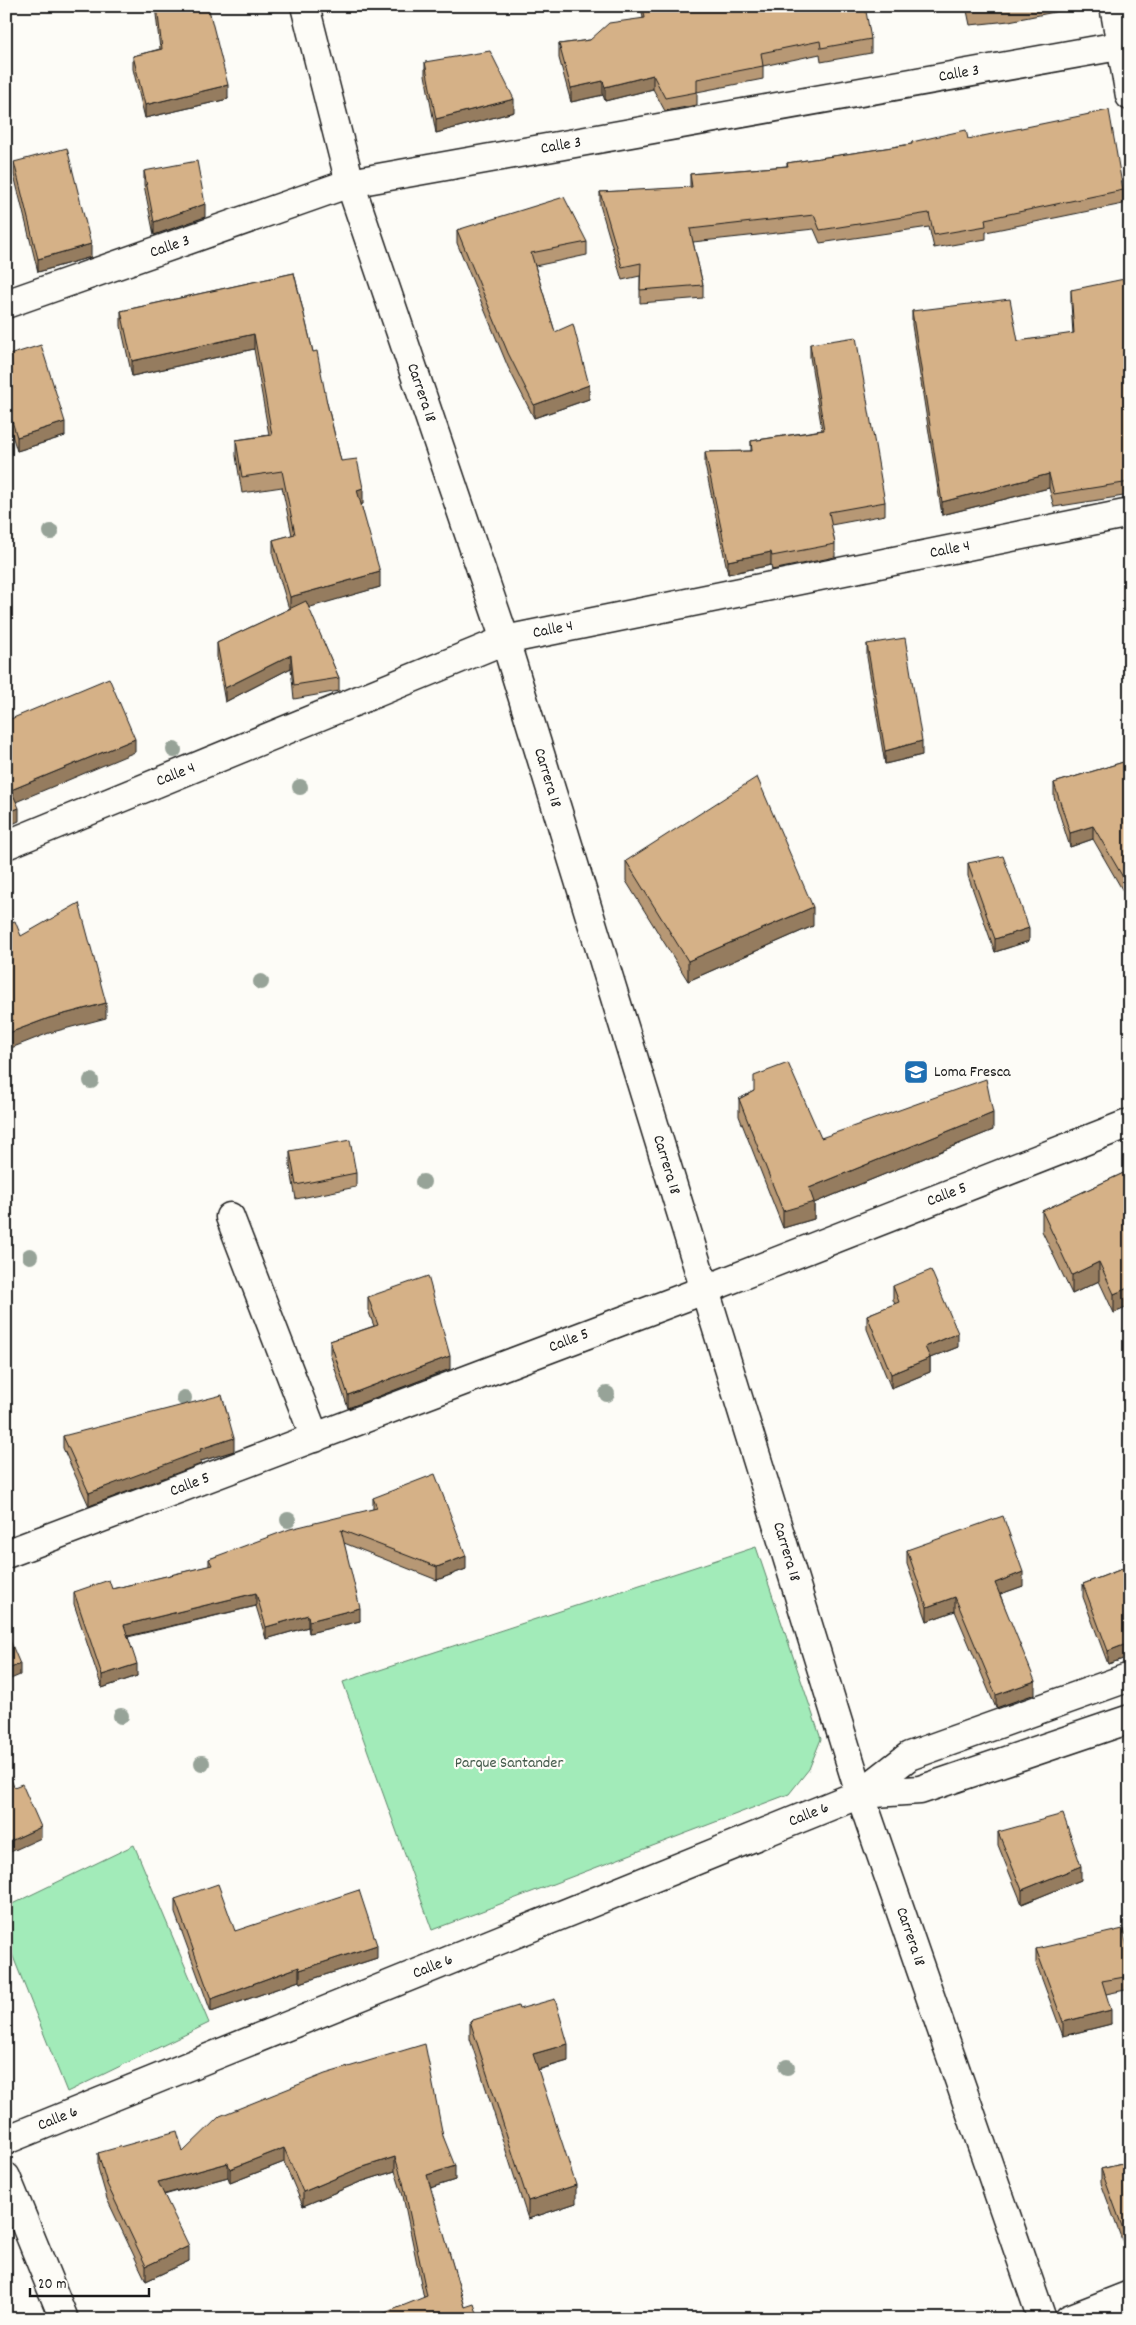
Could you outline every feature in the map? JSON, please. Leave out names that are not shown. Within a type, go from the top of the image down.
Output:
[{"type":"street","name":"Carrera 18","points":[[305,6],[350,183],[505,640],[860,1794],[1042,2319]]},
{"type":"street","points":[[1114,6],[1126,45],[1130,96]]},
{"type":"street","name":"Calle 3","points":[[6,304],[350,183],[1126,45]]},
{"type":"street","name":"Calle 4","points":[[6,845],[505,640],[1130,513]]},
{"type":"street","name":"Calle 5","points":[[6,1554],[704,1290],[1130,1123]]},
{"type":"street","points":[[230,1217],[315,1438]]},
{"type":"street","name":"Calle 6","points":[[6,2140],[860,1794],[909,1756],[1130,1677]]},
{"type":"street","name":"Calle 6","points":[[860,1794],[920,1790],[1130,1720]]},
{"type":"street","points":[[6,2177],[64,2319]]},
{"type":"street","points":[[1069,2319],[1130,2295]]},
{"type":"green space","name":"Parque Santander","points":[[756,1547],[821,1739],[809,1769],[789,1794],[432,1930],[343,1682]]},
{"type":"green space","points":[[134,1845],[209,2023],[67,2092],[6,1939],[6,1907]]},
{"type":"building","points":[[157,6],[208,6],[228,85],[145,105],[133,56],[162,49]]},
{"type":"building","points":[[643,6],[731,6],[731,8],[739,6],[865,6],[871,39],[821,48],[820,41],[761,53],[763,66],[697,79],[697,92],[665,98],[653,75],[605,87],[603,81],[571,88],[559,44],[590,40],[609,23],[645,18]]},
{"type":"building","points":[[969,6],[1017,6],[970,11]]},
{"type":"building","points":[[490,51],[514,99],[436,119],[425,62]]},
{"type":"building","points":[[1109,110],[1123,190],[985,219],[986,226],[934,235],[929,213],[820,230],[814,215],[690,229],[703,285],[640,290],[641,263],[622,267],[600,192],[692,187],[690,174],[788,166],[787,163],[912,144],[912,142],[966,130],[968,139]]},
{"type":"building","points":[[67,148],[91,244],[38,259],[14,162]]},
{"type":"building","points":[[197,161],[205,204],[154,222],[144,171]]},
{"type":"building","points":[[564,197],[587,242],[531,253],[555,332],[573,324],[589,385],[534,405],[508,353],[457,230]]},
{"type":"building","points":[[294,273],[313,352],[317,351],[341,461],[357,459],[363,488],[357,490],[380,572],[290,597],[273,540],[295,534],[282,471],[242,477],[236,440],[272,435],[254,334],[132,361],[121,311]]},
{"type":"building","points":[[1129,278],[1130,482],[1054,494],[1049,474],[942,502],[912,311],[1010,299],[1018,341],[1074,333],[1071,290]]},
{"type":"building","points":[[856,337],[885,502],[829,512],[835,544],[772,556],[771,552],[728,561],[705,452],[752,451],[751,441],[824,430],[810,344]]},
{"type":"building","points":[[41,345],[65,422],[17,437],[6,402],[6,356]]},
{"type":"building","points":[[306,601],[339,678],[294,685],[291,655],[225,688],[217,643]]},
{"type":"building","points":[[905,638],[922,741],[885,751],[867,644]]},
{"type":"building","points":[[109,678],[135,739],[11,790],[19,808],[6,813],[6,721]]},
{"type":"building","points":[[1130,760],[1130,883],[1127,884],[1093,826],[1070,833],[1054,783]]},
{"type":"building","points":[[757,777],[813,907],[688,961],[626,861]]},
{"type":"building","points":[[1003,856],[1029,928],[995,939],[968,863]]},
{"type":"building","points":[[79,903],[106,1003],[49,1018],[6,1034],[6,924],[15,921],[21,936]]},
{"type":"building","points":[[788,1063],[821,1138],[986,1079],[993,1113],[809,1188],[814,1202],[783,1211],[739,1099],[754,1091],[754,1076]]},
{"type":"building","points":[[350,1140],[356,1173],[296,1185],[290,1151]]},
{"type":"building","points":[[1130,1170],[1130,1287],[1114,1294],[1099,1262],[1072,1275],[1042,1211]]},
{"type":"building","points":[[931,1270],[958,1333],[925,1347],[930,1358],[891,1374],[867,1315],[899,1302],[893,1286]]},
{"type":"building","points":[[428,1276],[450,1356],[348,1395],[330,1341],[378,1325],[368,1297]]},
{"type":"building","points":[[222,1395],[234,1438],[200,1449],[201,1451],[89,1493],[63,1436]]},
{"type":"building","points":[[435,1474],[466,1556],[437,1567],[341,1530],[360,1608],[309,1621],[308,1615],[266,1627],[256,1593],[124,1625],[137,1664],[102,1675],[74,1592],[109,1580],[112,1589],[212,1565],[209,1559],[290,1529],[377,1508],[373,1498]]},
{"type":"building","points":[[1003,1516],[1023,1572],[995,1583],[1035,1681],[996,1695],[955,1597],[927,1607],[907,1550]]},
{"type":"building","points":[[1130,1566],[1130,1644],[1108,1651],[1083,1584]]},
{"type":"building","points":[[6,1631],[20,1664],[6,1670]]},
{"type":"building","points":[[6,1766],[14,1787],[22,1784],[41,1827],[6,1843]]},
{"type":"building","points":[[1063,1814],[1081,1866],[1022,1890],[998,1832]]},
{"type":"building","points":[[218,1884],[235,1931],[359,1890],[377,1945],[300,1970],[299,1967],[211,1999],[175,1899]]},
{"type":"building","points":[[1123,1929],[1130,1962],[1130,1976],[1102,1981],[1111,2010],[1063,2022],[1036,1949]]},
{"type":"building","points":[[555,1999],[568,2044],[533,2054],[576,2185],[528,2201],[470,2021],[518,2006],[519,2009]]},
{"type":"building","points":[[425,2044],[443,2136],[455,2166],[427,2175],[465,2307],[474,2304],[479,2319],[370,2319],[427,2296],[403,2182],[395,2157],[360,2168],[303,2192],[284,2148],[230,2169],[228,2163],[158,2182],[189,2246],[146,2266],[107,2184],[98,2153],[177,2131],[183,2152],[220,2116],[325,2074]]},
{"type":"building","points":[[1130,2162],[1130,2248],[1101,2169]]},
{"type":"place","name":"Loma Fresca","points":[[916,1072]]}]
